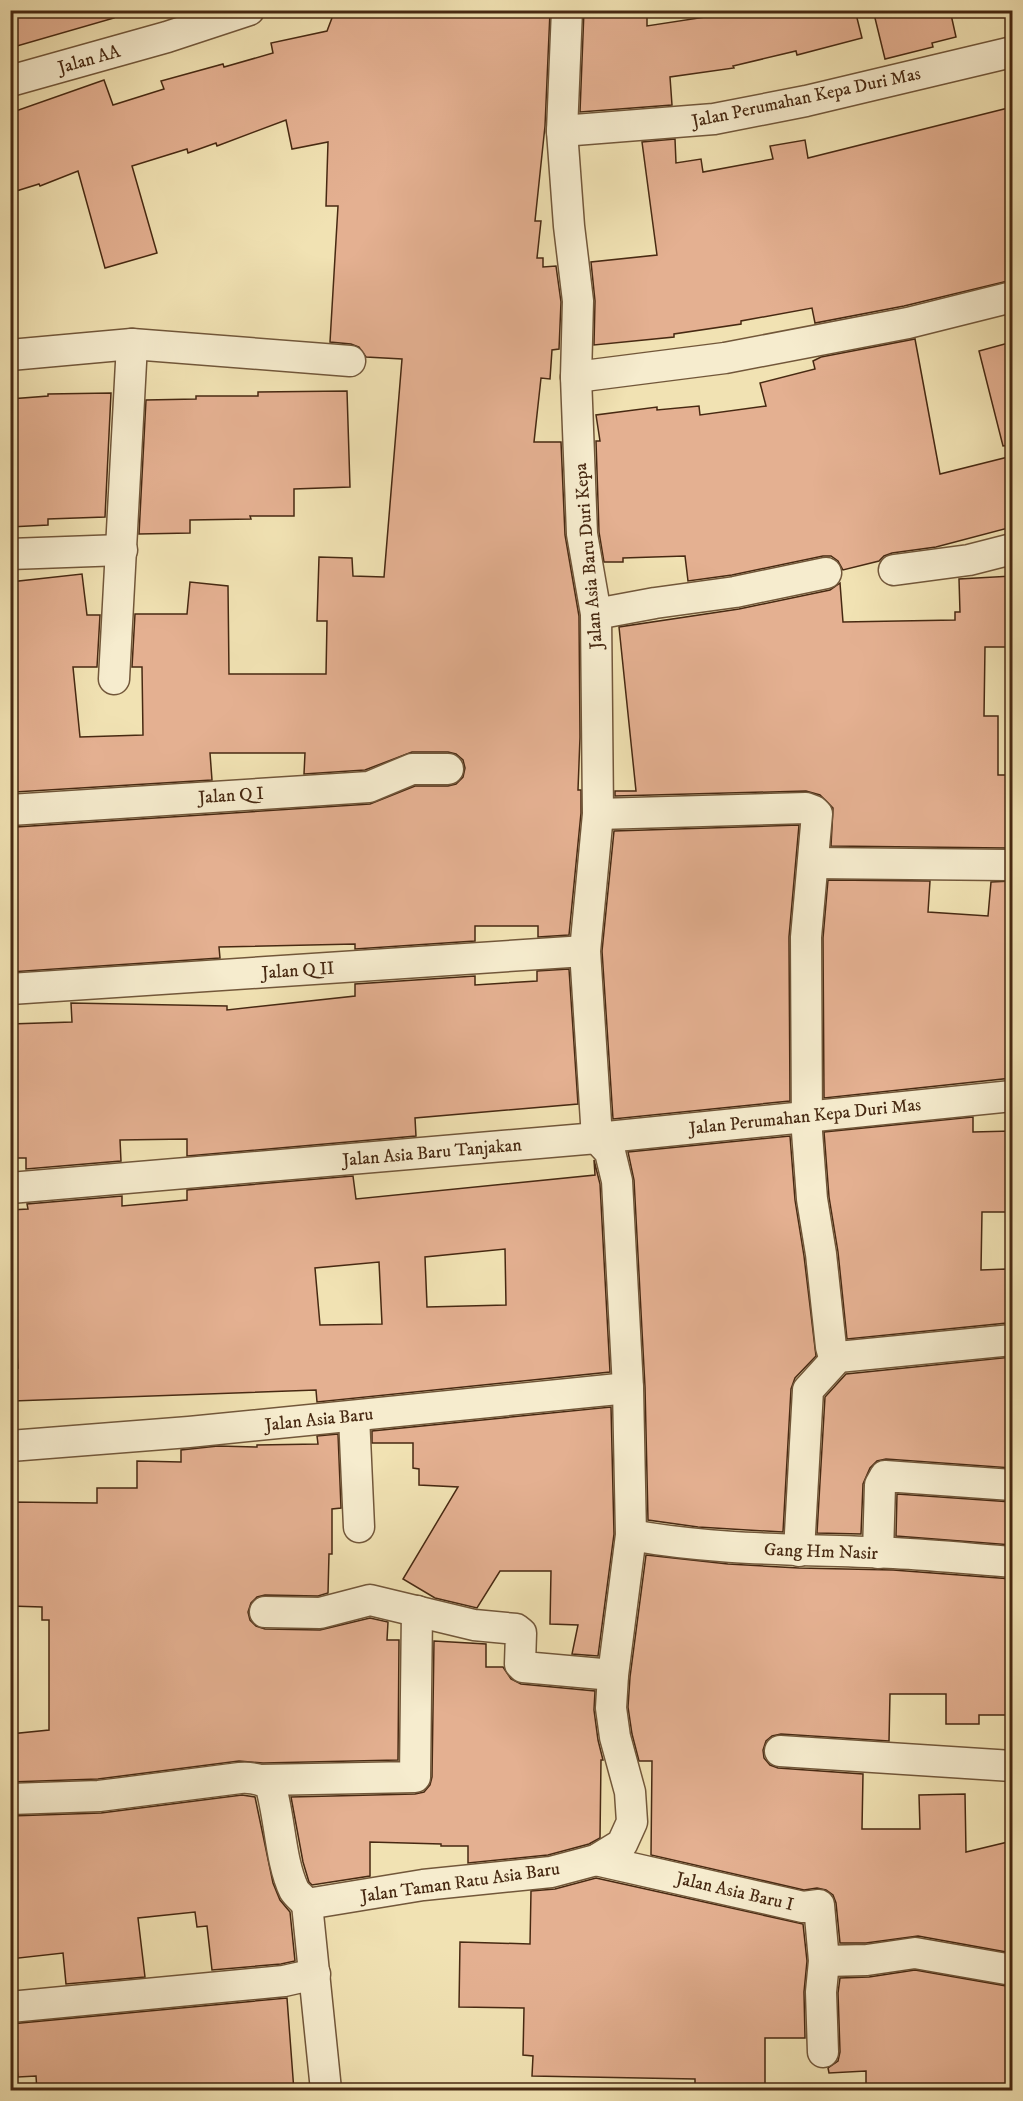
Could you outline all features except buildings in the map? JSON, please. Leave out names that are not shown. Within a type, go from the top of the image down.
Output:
[{"type":"street","name":"Jalan AA","points":[[10,81],[167,37],[249,10]]},
{"type":"street","name":"Jalan Asia Baru Duri Kepa","points":[[567,10],[562,131],[569,226],[578,301],[576,377],[582,534],[596,614],[598,814],[585,951],[597,1138]]},
{"type":"street","name":"Jalan Perumahan Kepa Duri Mas","points":[[562,131],[714,119],[1012,52]]},
{"type":"street","points":[[576,377],[724,358],[908,323],[1012,297]]},
{"type":"street","points":[[114,679],[132,344]]},
{"type":"street","points":[[10,355],[132,344],[350,362]]},
{"type":"street","points":[[894,570],[969,560],[1012,549]]},
{"type":"street","points":[[10,555],[122,550]]},
{"type":"street","points":[[596,614],[735,592],[826,573]]},
{"type":"street","name":"Jalan Q I","points":[[10,810],[369,787],[412,769],[448,769]]},
{"type":"street","points":[[598,814],[806,808],[814,811],[818,819],[806,937],[809,1177],[822,1254],[833,1354],[838,1357],[1012,1340]]},
{"type":"street","points":[[813,863],[1008,865]]},
{"type":"street","name":"Jalan Q II","points":[[10,989],[585,951]]},
{"type":"street","name":"Jalan Perumahan Kepa Duri Mas","points":[[597,1138],[1012,1096]]},
{"type":"street","points":[[597,1138],[610,1152],[617,1181],[628,1388]]},
{"type":"street","name":"Jalan Asia Baru Tanjakan","points":[[10,1188],[597,1138]]},
{"type":"street","points":[[799,1551],[808,1390],[838,1357]]},
{"type":"street","name":"Jalan Asia Baru","points":[[10,1446],[354,1416],[628,1388]]},
{"type":"street","name":"Jalan Taman Ratu Asia Baru","points":[[307,1904],[423,1885],[551,1872],[596,1860],[622,1844],[632,1822],[630,1792],[611,1708],[613,1675],[631,1535],[628,1388]]},
{"type":"street","points":[[354,1416],[359,1527]]},
{"type":"street","points":[[878,1553],[880,1485],[885,1476],[1012,1485]]},
{"type":"street","name":"Gang Hm Nasir","points":[[631,1535],[671,1542],[1012,1562]]},
{"type":"street","points":[[265,1612],[320,1612],[370,1600],[474,1625],[516,1629],[521,1634],[520,1664],[523,1667],[613,1675]]},
{"type":"street","points":[[261,1780],[416,1777],[417,1611]]},
{"type":"street","points":[[780,1751],[1012,1766]]},
{"type":"street","points":[[10,1799],[99,1796],[252,1777],[270,1784],[291,1880],[295,1890],[307,1904],[326,2091]]},
{"type":"street","name":"Jalan Asia Baru I","points":[[596,1860],[803,1907],[819,1905],[824,1961],[821,1992],[823,2052]]},
{"type":"street","points":[[824,1961],[867,1960],[915,1953],[1012,1970]]},
{"type":"street","points":[[10,2007],[284,1982],[315,1974]]}]
